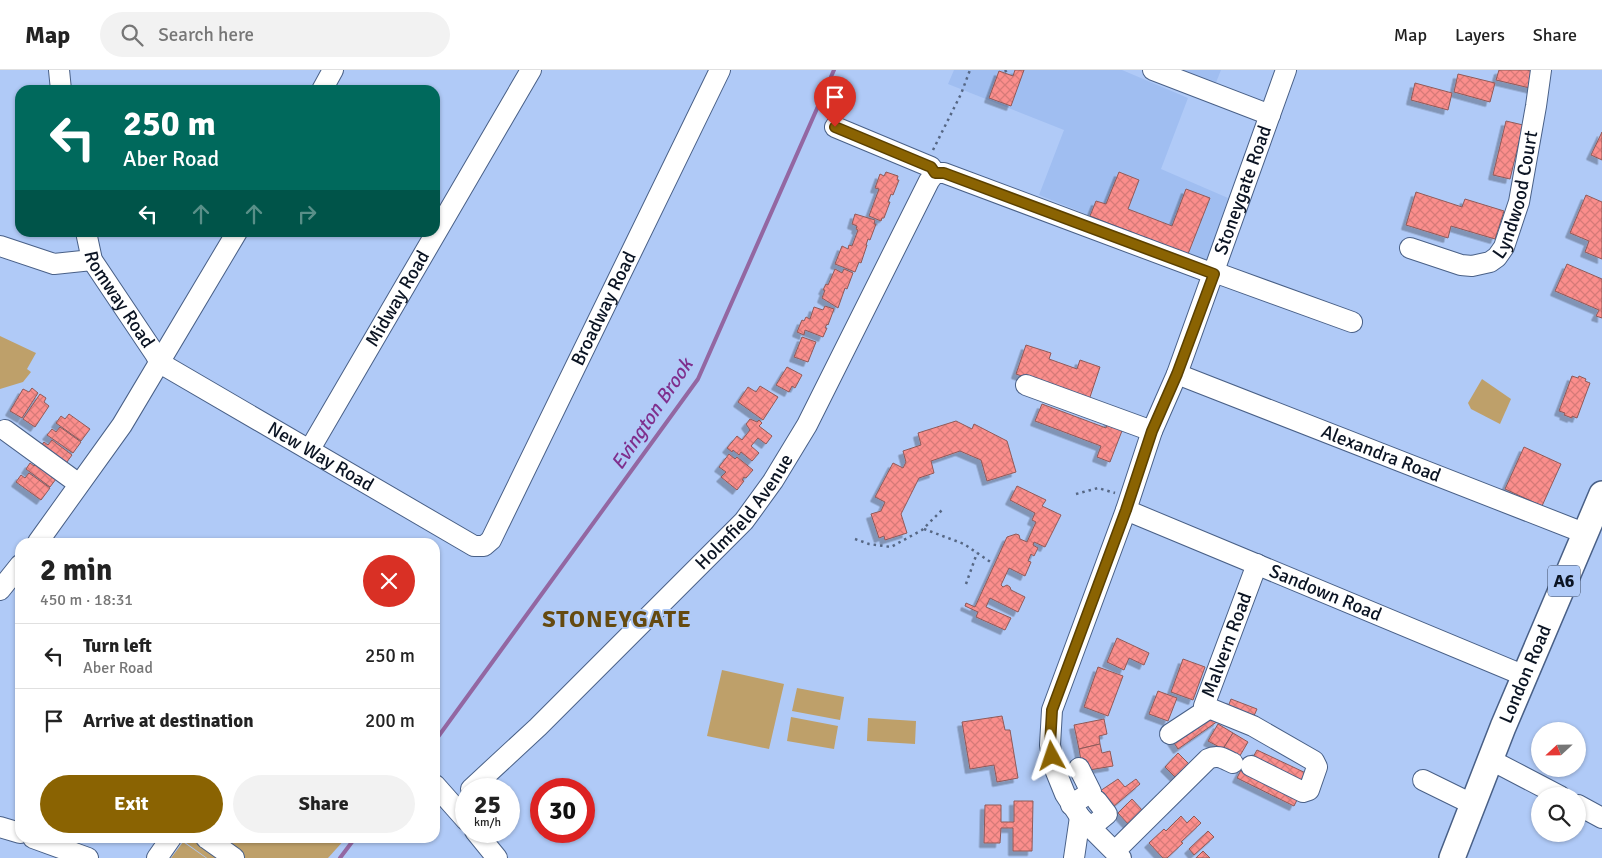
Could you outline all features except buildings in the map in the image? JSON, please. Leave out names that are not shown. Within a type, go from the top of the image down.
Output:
[{"type":"main road","name":"London Road","points":[[1452,858],[1584,533],[1601,497]]},
{"type":"street","points":[[59,70],[60,85]]},
{"type":"street","points":[[325,85],[333,70]]},
{"type":"street","name":"Midway Road","points":[[440,226],[531,70]]},
{"type":"street","name":"Broadway Road","points":[[484,546],[491,540],[720,70]]},
{"type":"street","points":[[1154,70],[1270,116]]},
{"type":"street","name":"Stoneygate Road","points":[[1118,855],[1080,817],[1059,781],[1051,752],[1050,727],[1052,710],[1128,504],[1152,431],[1177,374],[1214,273],[1286,70]]},
{"type":"street","name":"Lyndwood Court","points":[[1410,248],[1472,266],[1490,262],[1498,257],[1504,247],[1519,202],[1541,70]]},
{"type":"street","points":[[835,127],[930,169],[1352,322]]},
{"type":"street","name":"Holmfield Avenue","points":[[483,778],[538,726],[744,521],[773,481],[807,425],[929,181],[930,169]]},
{"type":"street","name":"Romway Road","points":[[87,237],[92,260],[160,363]]},
{"type":"street","points":[[41,538],[122,425],[234,237]]},
{"type":"street","name":"Midway Road","points":[[310,449],[434,237]]},
{"type":"street","points":[[0,246],[54,264],[92,260]]},
{"type":"street","name":"New Way Road","points":[[160,363],[474,546],[484,546]]},
{"type":"street","name":"Alexandra Road","points":[[1177,374],[1584,533]]},
{"type":"street","points":[[1026,385],[1152,431]]},
{"type":"street","points":[[5,430],[78,484]]},
{"type":"street","name":"Sandown Road","points":[[1128,504],[1257,564],[1525,676]]},
{"type":"street","name":"Malvern Road","points":[[1118,855],[1208,759],[1212,757],[1220,756],[1242,764],[1303,792],[1309,790],[1318,767],[1314,761],[1253,726],[1204,706],[1257,564]]},
{"type":"street","points":[[1170,734],[1205,712],[1207,707]]},
{"type":"street","points":[[1491,760],[1543,787]]},
{"type":"street","points":[[1074,858],[1080,817],[1091,792],[1079,768]]},
{"type":"street","points":[[1423,780],[1474,805]]},
{"type":"street","points":[[440,789],[455,801]]},
{"type":"street","points":[[1080,817],[1107,814],[1096,801]]},
{"type":"street","points":[[1586,810],[1602,818]]},
{"type":"street","points":[[0,827],[15,832]]},
{"type":"street","points":[[47,843],[88,858]]},
{"type":"street","points":[[157,858],[168,843]]},
{"type":"street","points":[[217,843],[234,858]]},
{"type":"street","points":[[485,843],[497,858]]},
{"type":"path","points":[[930,169],[970,70]]},
{"type":"path","points":[[1076,494],[1098,488],[1128,504]]},
{"type":"path","points":[[855,539],[869,544],[890,547],[924,529],[943,509]]},
{"type":"path","points":[[924,529],[964,544],[992,563]]},
{"type":"path","points":[[966,584],[977,553]]},
{"type":"shaded area","points":[[954,70],[1122,70],[1188,98],[1161,169],[1228,198],[1207,263],[1039,195],[1064,130],[948,84]]},
{"type":"shaded area","points":[[1180,70],[1221,70],[1215,85]]},
{"type":"shaded area","points":[[0,336],[36,353],[27,369],[31,372],[23,382],[0,389]]},
{"type":"shaded area","points":[[1482,379],[1511,399],[1500,424],[1471,409],[1468,403]]},
{"type":"shaded area","points":[[722,670],[784,684],[769,749],[707,736]]},
{"type":"shaded area","points":[[797,688],[844,697],[840,720],[792,711]]},
{"type":"shaded area","points":[[791,717],[838,726],[834,749],[787,741]]},
{"type":"shaded area","points":[[868,718],[916,721],[915,744],[867,741]]},
{"type":"shaded area","points":[[182,843],[184,843],[206,858],[171,858]]},
{"type":"shaded area","points":[[186,843],[342,843],[328,858],[207,858]]},
{"type":"waterway","name":"Evington Brook","points":[[440,734],[698,379],[834,70]]},
{"type":"waterway","name":"Evington Brook","points":[[340,858],[351,843]]},
{"type":"district","name":"STONEYGATE","points":[[617,619]]},
{"type":"route","points":[[835,127],[931,167],[935,173],[944,173],[1214,274],[1177,374],[1152,431],[1126,510],[1052,710],[1050,745],[1052,756]]}]
